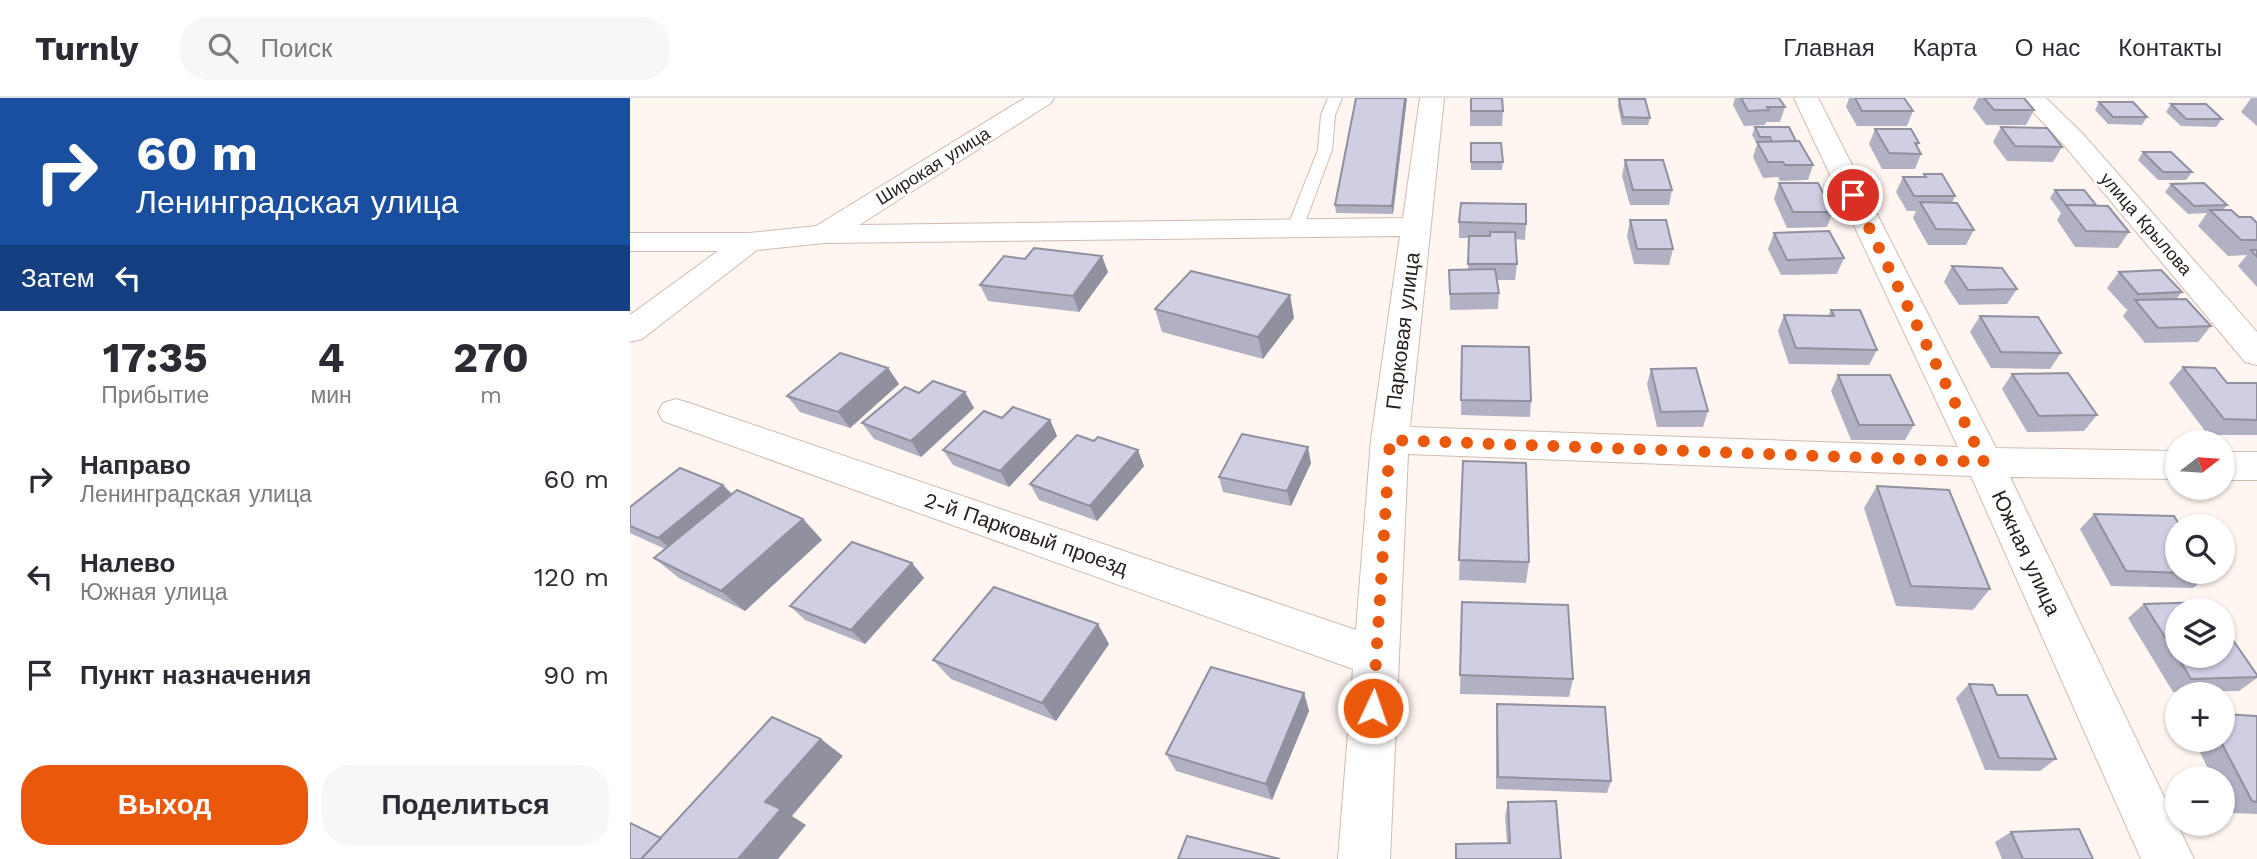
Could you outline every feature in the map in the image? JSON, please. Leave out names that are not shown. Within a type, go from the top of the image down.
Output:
[{"type":"street","name":"Широкая улица","points":[[824,234],[1042,98]]},
{"type":"street","name":"Парковая улица","points":[[1364,859],[1390,440],[1432,98]]},
{"type":"street","name":"Южная улица","points":[[1806,98],[1984,462],[2168,859]]},
{"type":"street","name":"улица Крылова","points":[[2032,98],[2073,139],[2257,354]]},
{"type":"street","points":[[630,242],[749,242],[824,234],[1416,227]]},
{"type":"street","points":[[630,331],[749,242]]},
{"type":"street","name":"2-й Парковый проезд","points":[[676,412],[1376,657]]},
{"type":"street","points":[[1390,440],[1984,462],[2165,465]]},
{"type":"street","points":[[2235,466],[2257,466]]},
{"type":"lane","points":[[1295,228],[1325,150],[1328,115],[1335,98]]},
{"type":"building","points":[[1356,98],[1405,98],[1392,206],[1335,205]]},
{"type":"building","points":[[1471,98],[1502,98],[1503,111],[1471,111]]},
{"type":"building","points":[[1741,98],[1779,98],[1785,107],[1748,111]]},
{"type":"building","points":[[1855,98],[1904,98],[1913,111],[1862,111]]},
{"type":"building","points":[[1984,98],[2024,98],[2034,110],[1994,110]]},
{"type":"building","points":[[1619,99],[1645,99],[1650,118],[1623,117]]},
{"type":"building","points":[[2099,102],[2133,102],[2147,117],[2113,117]]},
{"type":"building","points":[[2171,104],[2206,104],[2222,119],[2186,119]]},
{"type":"building","points":[[1755,127],[1789,127],[1796,141],[1772,142],[1770,137],[1760,137]]},
{"type":"building","points":[[2001,127],[2047,128],[2062,147],[2015,146]]},
{"type":"building","points":[[1875,129],[1911,129],[1919,143],[1915,143],[1921,154],[1889,153]]},
{"type":"building","points":[[1799,141],[1813,165],[1768,162],[1757,142]]},
{"type":"building","points":[[1471,143],[1501,143],[1503,162],[1471,162]]},
{"type":"building","points":[[2143,152],[2171,152],[2192,172],[2163,172]]},
{"type":"building","points":[[1625,160],[1663,160],[1672,190],[1633,190]]},
{"type":"building","points":[[1924,174],[1942,174],[1955,196],[1914,196],[1903,177],[1926,177]]},
{"type":"building","points":[[1779,183],[1818,183],[1833,212],[1793,212]]},
{"type":"building","points":[[2204,183],[2227,205],[2194,206],[2171,184]]},
{"type":"building","points":[[2055,190],[2084,190],[2096,205],[2066,205]]},
{"type":"building","points":[[1920,202],[1957,203],[1974,230],[1936,229]]},
{"type":"building","points":[[1461,203],[1526,204],[1526,224],[1459,222]]},
{"type":"building","points":[[2066,205],[2108,206],[2129,232],[2086,231]]},
{"type":"building","points":[[2210,210],[2231,210],[2239,217],[2251,217],[2257,223],[2257,240],[2241,240]]},
{"type":"building","points":[[1630,220],[1666,220],[1673,249],[1637,249]]},
{"type":"building","points":[[1829,231],[1844,258],[1787,260],[1774,233]]},
{"type":"building","points":[[1490,232],[1515,232],[1517,264],[1468,264],[1469,236],[1490,236]]},
{"type":"building","points":[[1034,248],[1102,256],[1073,296],[980,285],[1004,256],[1025,259]]},
{"type":"building","points":[[1952,266],[2002,268],[2017,289],[1968,290]]},
{"type":"building","points":[[1495,269],[1499,293],[1450,294],[1449,270]]},
{"type":"building","points":[[2161,270],[2182,292],[2138,294],[2119,272]]},
{"type":"building","points":[[1191,271],[1290,295],[1258,337],[1155,309]]},
{"type":"building","points":[[2186,299],[2211,326],[2158,328],[2135,300]]},
{"type":"building","points":[[1831,310],[1860,310],[1877,350],[1796,348],[1784,315],[1834,316]]},
{"type":"building","points":[[1980,316],[2038,317],[2061,353],[2001,352]]},
{"type":"building","points":[[1462,346],[1529,347],[1531,401],[1461,400]]},
{"type":"building","points":[[840,353],[888,368],[838,412],[787,396]]},
{"type":"building","points":[[2183,367],[2215,368],[2227,383],[2257,383],[2257,420],[2224,419]]},
{"type":"building","points":[[1696,368],[1708,411],[1661,412],[1651,369]]},
{"type":"building","points":[[2068,373],[2097,415],[2039,416],[2012,374]]},
{"type":"building","points":[[1838,375],[1890,375],[1914,425],[1859,425]]},
{"type":"building","points":[[933,381],[965,392],[911,441],[862,423],[905,387],[919,393]]},
{"type":"building","points":[[1013,407],[1050,420],[1000,471],[943,450],[984,411],[1002,418]]},
{"type":"building","points":[[1242,434],[1308,447],[1287,491],[1219,477]]},
{"type":"building","points":[[1077,435],[1094,441],[1098,437],[1138,450],[1090,506],[1030,484]]},
{"type":"building","points":[[1463,461],[1526,463],[1529,562],[1459,560]]},
{"type":"building","points":[[680,468],[723,485],[658,538],[630,526],[630,507]]},
{"type":"building","points":[[1877,486],[1949,490],[1990,589],[1911,586]]},
{"type":"building","points":[[737,490],[803,519],[721,591],[654,558]]},
{"type":"building","points":[[2094,514],[2165,516],[2165,572],[2126,571]]},
{"type":"building","points":[[852,542],[912,563],[851,630],[790,606]]},
{"type":"building","points":[[994,587],[1098,624],[1042,703],[933,660]]},
{"type":"building","points":[[1462,602],[1568,605],[1573,679],[1460,675]]},
{"type":"building","points":[[2165,603],[2165,637],[2144,604]]},
{"type":"building","points":[[2235,643],[2257,675],[2257,677],[2191,679],[2184,668],[2235,668]]},
{"type":"building","points":[[1211,667],[1304,693],[1266,784],[1166,754]]},
{"type":"building","points":[[1969,684],[1993,685],[1997,695],[2027,695],[2056,759],[1999,758]]},
{"type":"building","points":[[1497,704],[1605,707],[1611,781],[1498,777]]},
{"type":"building","points":[[2235,715],[2257,716],[2257,802],[2252,801],[2226,752],[2235,752]]},
{"type":"building","points":[[772,717],[821,739],[765,802],[781,809],[738,859],[641,859]]},
{"type":"building","points":[[1556,801],[1561,859],[1456,859],[1456,844],[1510,843],[1508,802]]},
{"type":"building","points":[[630,823],[661,838],[641,859],[630,859]]},
{"type":"building","points":[[2079,829],[2093,859],[2023,859],[2011,832]]},
{"type":"building","points":[[1187,836],[1280,859],[1178,859]]},
{"type":"route","points":[[1373,708],[1390,440],[1984,462],[1853,195]]}]
